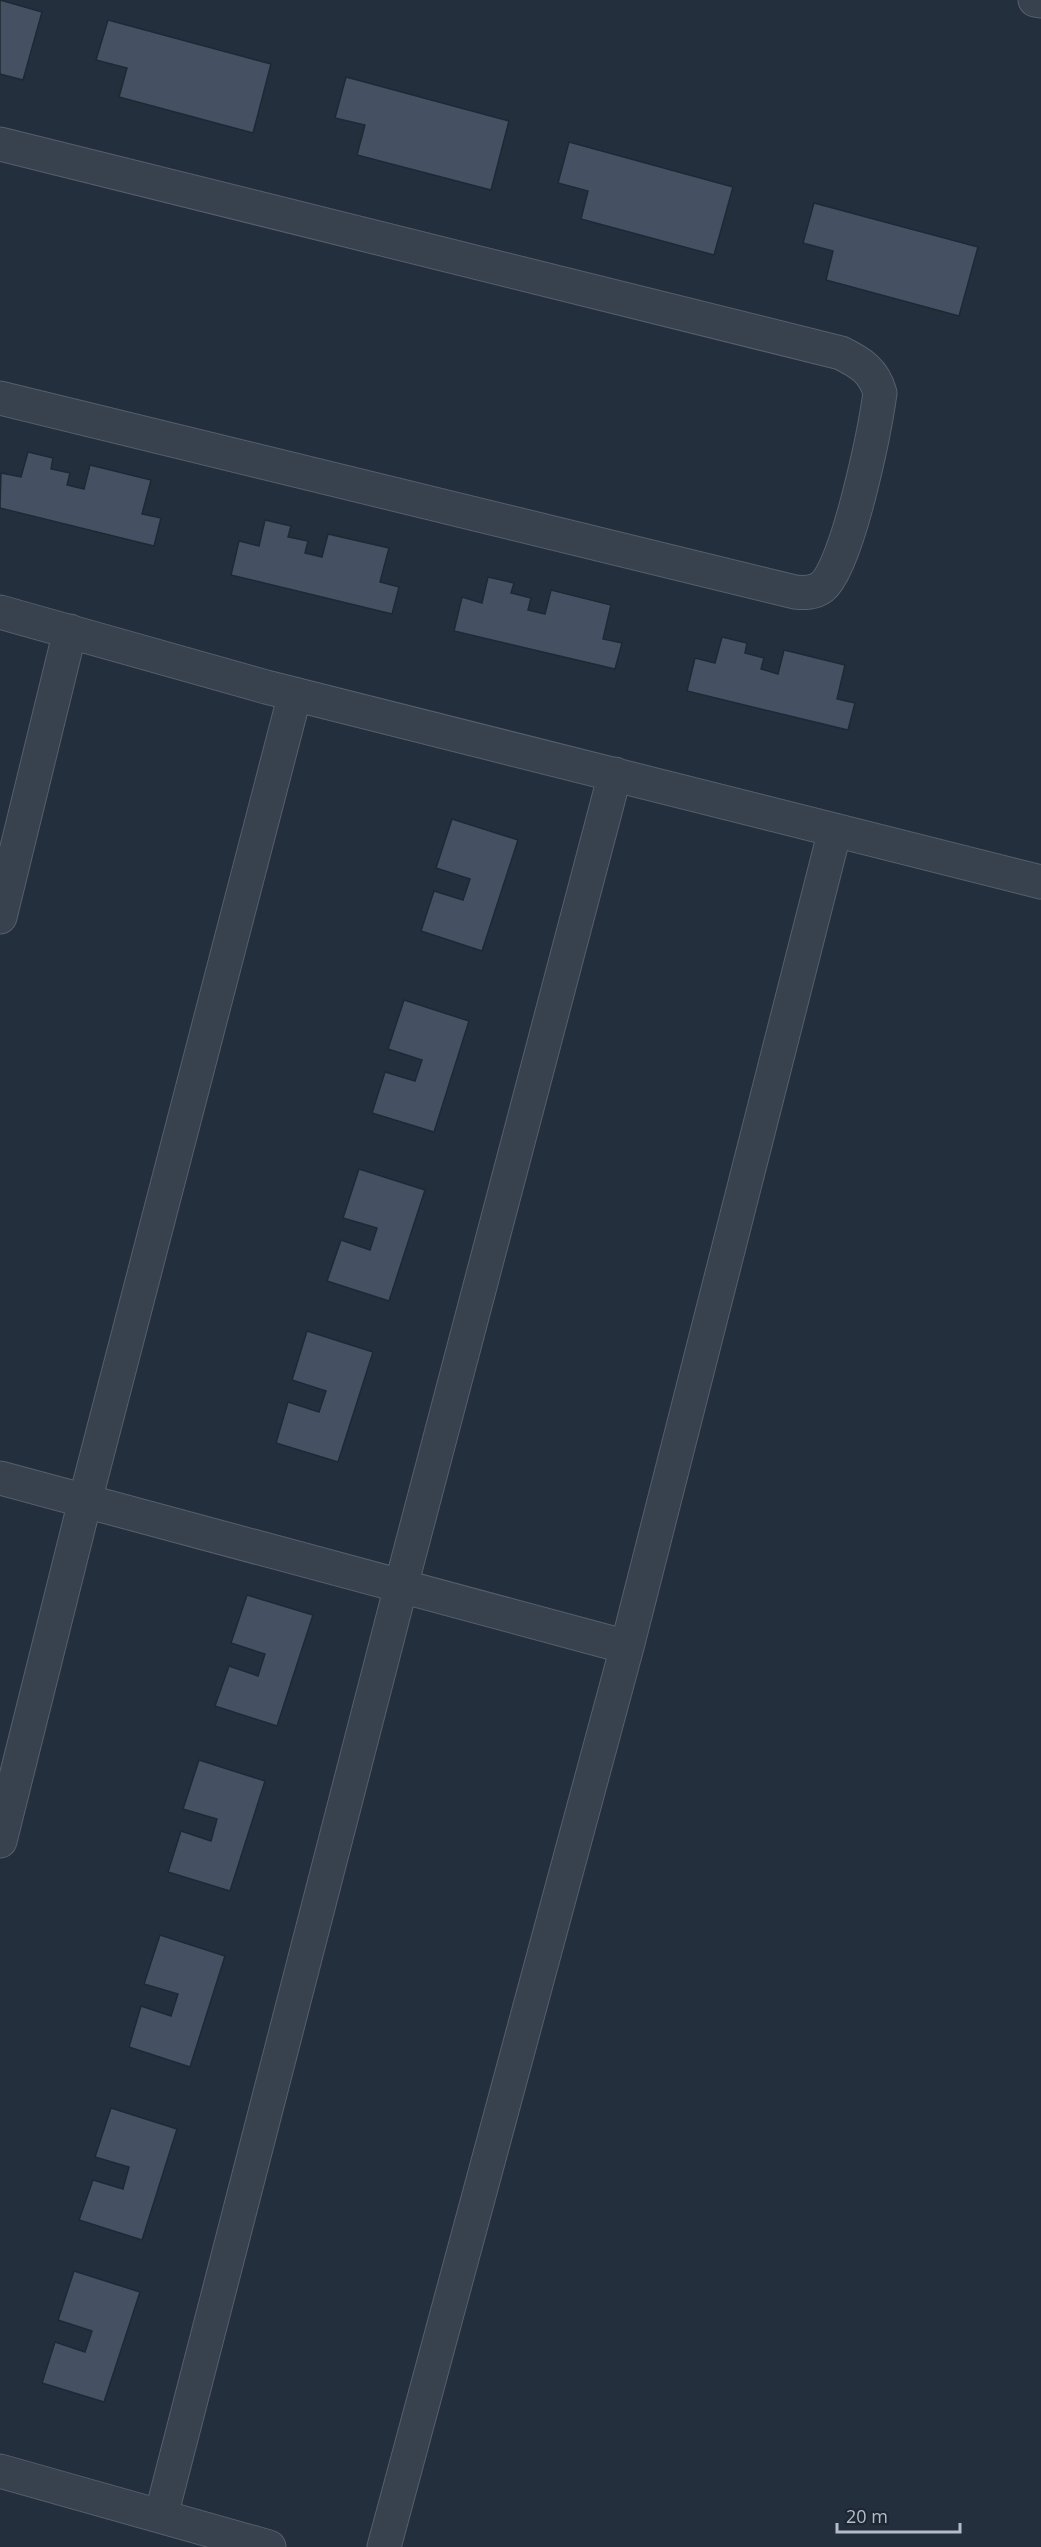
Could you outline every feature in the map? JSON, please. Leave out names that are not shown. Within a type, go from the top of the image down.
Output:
[{"type":"street","points":[[1035,0],[1041,1]]},
{"type":"street","points":[[0,144],[841,354],[868,368],[877,380],[880,393],[849,528],[839,561],[822,587],[808,593],[795,592],[582,542],[0,398]]},
{"type":"street","points":[[0,612],[295,694],[1041,882]]},
{"type":"street","points":[[0,917],[70,631]]},
{"type":"street","points":[[0,1841],[85,1501],[295,694]]},
{"type":"street","points":[[161,2516],[400,1586],[615,774]]},
{"type":"street","points":[[384,2547],[627,1647],[835,830]]},
{"type":"street","points":[[0,1478],[627,1647]]},
{"type":"street","points":[[0,2471],[269,2547]]},
{"type":"building","points":[[0,0],[42,12],[23,80],[0,74]]},
{"type":"building","points":[[108,20],[271,64],[253,133],[119,97],[127,68],[96,60]]},
{"type":"building","points":[[346,77],[509,121],[491,190],[357,155],[365,125],[335,118]]},
{"type":"building","points":[[569,142],[733,187],[714,255],[581,219],[588,191],[558,183]]},
{"type":"building","points":[[814,203],[978,247],[959,316],[826,280],[833,251],[803,243]]},
{"type":"building","points":[[28,452],[53,458],[51,469],[70,473],[67,485],[84,489],[90,465],[151,480],[142,514],[161,518],[154,546],[0,508],[1,473],[21,477]]},
{"type":"building","points":[[265,520],[291,526],[288,537],[308,541],[305,553],[322,557],[328,534],[389,548],[380,582],[399,587],[392,614],[231,575],[239,541],[259,546]]},
{"type":"building","points":[[488,577],[514,583],[511,593],[531,598],[528,610],[545,614],[551,590],[611,605],[603,639],[622,643],[615,669],[454,631],[462,597],[482,603]]},
{"type":"building","points":[[722,637],[747,643],[745,653],[764,658],[761,669],[778,674],[784,650],[845,665],[837,699],[855,703],[848,730],[687,691],[695,658],[715,663]]},
{"type":"building","points":[[452,819],[518,840],[482,951],[421,931],[434,891],[463,900],[470,879],[436,868]]},
{"type":"building","points":[[404,1000],[469,1021],[434,1132],[372,1113],[385,1072],[415,1081],[422,1060],[388,1049]]},
{"type":"building","points":[[359,1169],[425,1190],[389,1301],[327,1281],[341,1240],[370,1250],[377,1228],[343,1218]]},
{"type":"building","points":[[307,1331],[373,1352],[338,1462],[276,1443],[288,1402],[319,1412],[326,1391],[292,1380]]},
{"type":"building","points":[[247,1595],[313,1615],[277,1726],[215,1706],[229,1666],[258,1676],[265,1654],[231,1643]]},
{"type":"building","points":[[199,1760],[265,1781],[230,1891],[168,1872],[181,1831],[211,1841],[217,1819],[183,1809]]},
{"type":"building","points":[[160,1935],[225,1956],[190,2067],[129,2047],[141,2006],[171,2016],[178,1994],[144,1984]]},
{"type":"building","points":[[111,2108],[177,2129],[142,2240],[79,2220],[93,2180],[123,2189],[129,2167],[95,2157]]},
{"type":"building","points":[[74,2271],[140,2292],[104,2402],[42,2383],[55,2342],[85,2352],[92,2331],[58,2320]]}]
